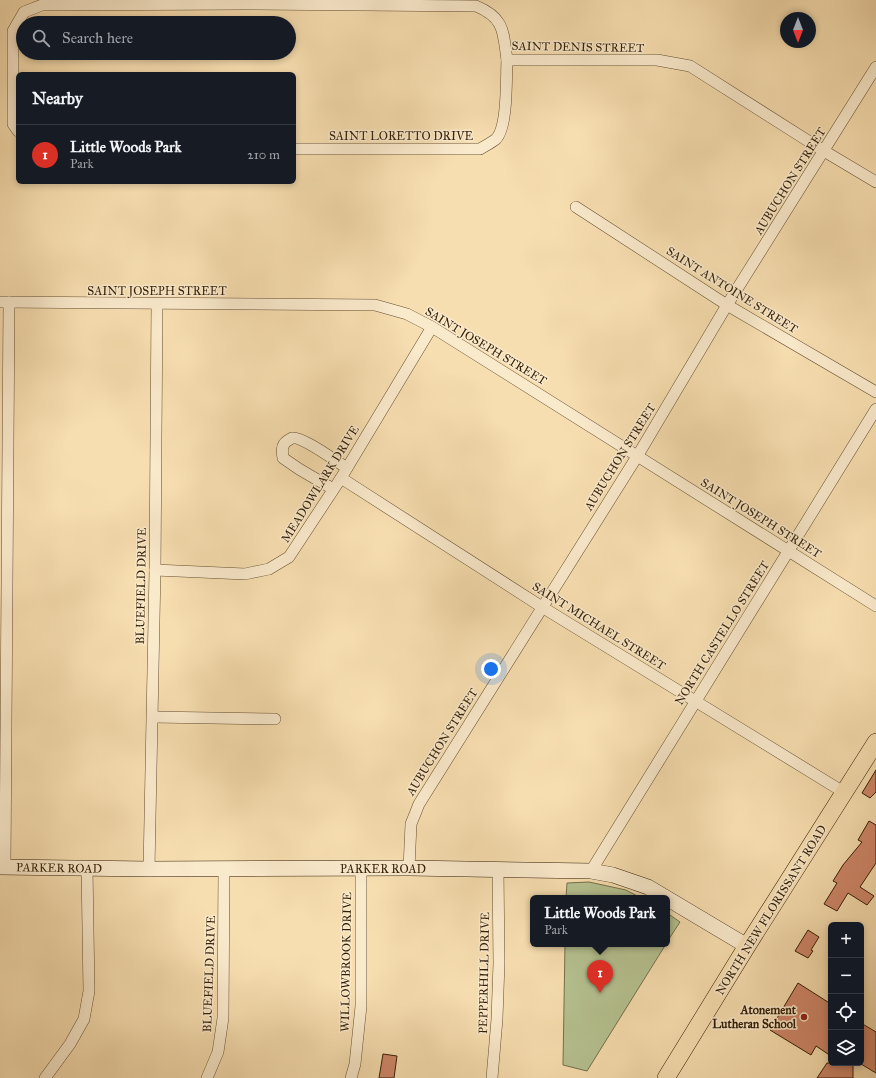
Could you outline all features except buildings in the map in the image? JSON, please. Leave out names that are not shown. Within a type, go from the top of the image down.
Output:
[{"type":"main road","name":"NORTH NEW FLORISSANT ROAD","points":[[666,1078],[747,946],[876,742]]},
{"type":"main road","name":"PARKER ROAD","points":[[3,867],[149,869],[408,868],[591,871],[613,875],[648,888],[660,895]]},
{"type":"main road","name":"PARKER ROAD","points":[[670,901],[747,946]]},
{"type":"street","name":"SAINT DENIS STREET","points":[[22,16],[24,12],[42,5],[246,2],[476,6],[488,11],[496,19],[503,31],[506,60],[657,60],[690,66],[824,151],[876,182]]},
{"type":"street","name":"SAINT DENIS STREET","points":[[16,26],[13,31],[13,124],[16,128]]},
{"type":"street","name":"SAINT LORETTO DRIVE","points":[[296,149],[480,149],[496,139],[501,132],[504,120],[506,60]]},
{"type":"street","name":"AUBUCHON STREET","points":[[408,868],[411,824],[419,804],[638,455],[727,305],[876,67]]},
{"type":"street","name":"SAINT ANTOINE STREET","points":[[576,207],[727,305],[876,392]]},
{"type":"street","name":"SAINT JOSEPH STREET","points":[[4,302],[375,305],[407,314],[432,327],[638,455],[876,606]]},
{"type":"street","points":[[3,867],[4,302]]},
{"type":"street","name":"BLUEFIELD DRIVE","points":[[149,869],[153,717],[157,304]]},
{"type":"street","name":"MEADOWLARK DRIVE","points":[[155,570],[245,574],[269,569],[290,557],[341,478],[432,327]]},
{"type":"street","name":"NORTH CASTELLO STREET","points":[[591,871],[876,408]]},
{"type":"street","points":[[333,489],[283,458],[282,451],[285,442],[292,438],[302,440],[347,468]]},
{"type":"street","name":"SAINT MICHAEL STREET","points":[[341,478],[542,607],[696,700],[844,793]]},
{"type":"street","points":[[153,717],[275,719]]},
{"type":"street","points":[[45,1078],[70,1044],[84,1019],[89,991],[87,868]]},
{"type":"street","name":"BLUEFIELD DRIVE","points":[[207,1078],[218,1052],[223,1018],[224,869]]},
{"type":"street","name":"WILLOWBROOK DRIVE","points":[[351,1078],[355,1064],[361,1006],[361,869]]},
{"type":"street","name":"PEPPERHILL DRIVE","points":[[492,1078],[498,1012],[498,869]]},
{"type":"green space","points":[[589,882],[626,890],[635,895],[566,895],[567,883]]},
{"type":"green space","points":[[670,915],[680,922],[670,937]]},
{"type":"green space","points":[[565,947],[664,947],[587,1071],[563,1065]]},
{"type":"place","name":"Little Woods Park","points":[[600,993]]},
{"type":"place","name":"Atonement Lutheran School","points":[[804,1017]]}]
